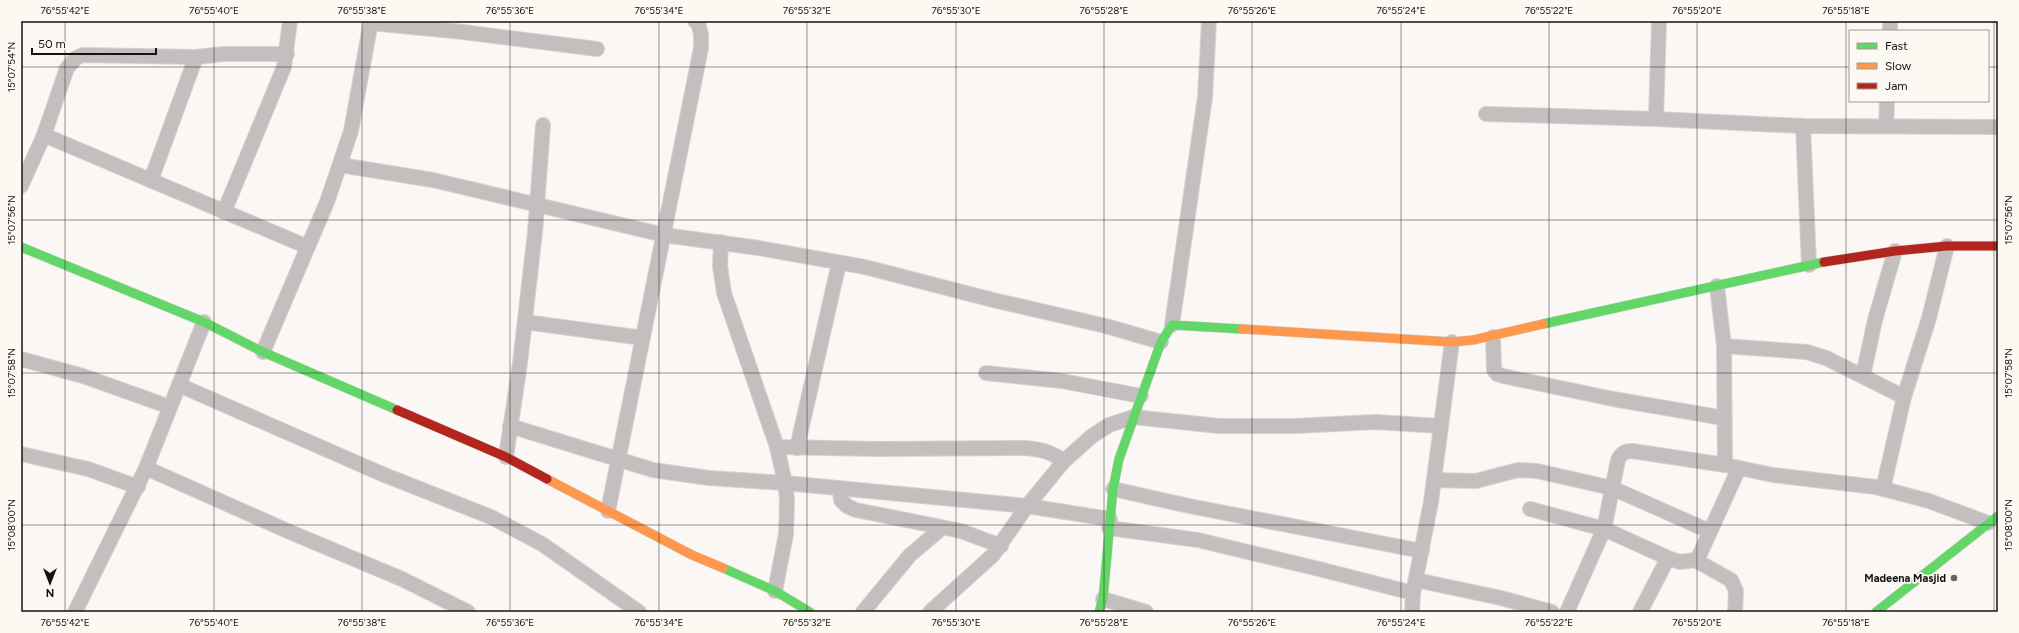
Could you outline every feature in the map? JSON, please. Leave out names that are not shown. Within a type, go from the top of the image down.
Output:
[{"type":"street","points":[[224,212],[284,67],[287,54],[290,21]]},
{"type":"street","points":[[608,511],[701,48],[701,34],[698,23],[695,21]]},
{"type":"street","points":[[1146,612],[1101,605],[1113,489],[1119,459],[1133,417],[1161,342],[1172,325],[1205,97],[1209,21]]},
{"type":"street","points":[[1656,119],[1659,21]]},
{"type":"street","points":[[263,352],[308,247],[340,166],[351,131],[371,22],[478,33],[597,49]]},
{"type":"street","points":[[21,186],[44,135],[67,68],[76,58],[83,55],[196,57],[224,54],[287,54]]},
{"type":"street","points":[[151,180],[196,57]]},
{"type":"street","points":[[1886,126],[1887,102]]},
{"type":"street","points":[[1486,114],[1656,119],[1803,126],[1998,128]]},
{"type":"street","points":[[506,457],[525,322],[537,204],[543,124]]},
{"type":"street","points":[[1803,126],[1809,265]]},
{"type":"street","points":[[44,135],[308,247]]},
{"type":"street","points":[[340,166],[433,180],[664,235],[721,242],[865,267],[993,300],[1106,326],[1161,342]]},
{"type":"street","points":[[721,242],[720,266],[724,293],[777,447],[785,483],[787,500],[786,534],[775,591]]},
{"type":"street","points":[[1172,325],[1452,342],[1493,337],[1809,265],[1895,251],[1947,246],[1998,246]]},
{"type":"street","points":[[1883,489],[1904,397],[1929,318],[1947,246]]},
{"type":"street","points":[[21,247],[204,322],[263,352],[506,457],[692,555],[775,591],[810,612]]},
{"type":"street","points":[[1863,376],[1874,320],[1895,251]]},
{"type":"street","points":[[797,448],[839,262]]},
{"type":"street","points":[[1695,560],[1699,556],[1709,531],[1732,466],[1724,418],[1724,346],[1717,286]]},
{"type":"street","points":[[75,612],[138,487],[204,322]]},
{"type":"street","points":[[525,322],[643,338]]},
{"type":"street","points":[[1493,337],[1494,370],[1497,374],[1613,399],[1724,418]]},
{"type":"street","points":[[1412,612],[1414,587],[1422,551],[1434,480],[1452,342]]},
{"type":"street","points":[[1724,346],[1807,352],[1826,358],[1904,397]]},
{"type":"street","points":[[21,359],[83,376],[170,407]]},
{"type":"street","points":[[986,372],[1062,381],[1141,396]]},
{"type":"street","points":[[179,385],[382,474],[491,517],[542,544],[639,612]]},
{"type":"street","points":[[930,612],[1001,546],[1027,506],[1064,461],[1092,436],[1109,425],[1133,417],[1219,426],[1295,426],[1375,422],[1441,426]]},
{"type":"street","points":[[510,426],[566,444],[619,458],[653,470],[709,478],[785,483],[1027,506],[1110,524],[1198,540],[1319,568],[1414,587],[1501,598],[1552,612]]},
{"type":"street","points":[[777,447],[878,450],[1024,448],[1041,449],[1052,452],[1064,461]]},
{"type":"street","points":[[1567,612],[1604,530],[1618,460],[1621,454],[1625,451],[1732,466],[1773,475],[1883,489],[1993,520]]},
{"type":"street","points":[[21,454],[88,469],[138,487]]},
{"type":"street","points":[[146,468],[290,532],[402,579],[468,612]]},
{"type":"street","points":[[1434,480],[1476,481],[1518,470],[1537,471],[1612,488],[1709,531]]},
{"type":"street","points":[[840,489],[841,500],[847,506],[856,510],[961,531],[1001,546]]},
{"type":"street","points":[[1113,489],[1189,506],[1422,551]]},
{"type":"street","points":[[1530,509],[1604,530],[1680,562],[1695,560],[1731,580],[1736,591],[1735,612]]},
{"type":"street","points":[[1876,612],[1993,520]]},
{"type":"street","points":[[863,612],[910,555],[942,528]]},
{"type":"street","points":[[1640,612],[1668,558]]},
{"type":"traffic: fast","points":[[21,247],[204,322],[263,352],[397,410]]},
{"type":"traffic: fast","points":[[1543,324],[1824,262]]},
{"type":"traffic: fast","points":[[1099,612],[1103,599],[1113,489],[1119,459],[1161,342],[1172,325],[1242,329]]},
{"type":"traffic: fast","points":[[1876,612],[1998,516]]},
{"type":"traffic: fast","points":[[723,568],[775,591],[810,612]]},
{"type":"traffic: slow","points":[[1242,329],[1452,342],[1473,340],[1543,324]]},
{"type":"traffic: slow","points":[[547,479],[692,555],[723,568]]},
{"type":"traffic: jam","points":[[1824,262],[1895,251],[1947,246],[1998,246]]},
{"type":"traffic: jam","points":[[397,410],[506,457],[547,479]]},
{"type":"place","name":"Madeena Masjid","points":[[1954,578]]}]
